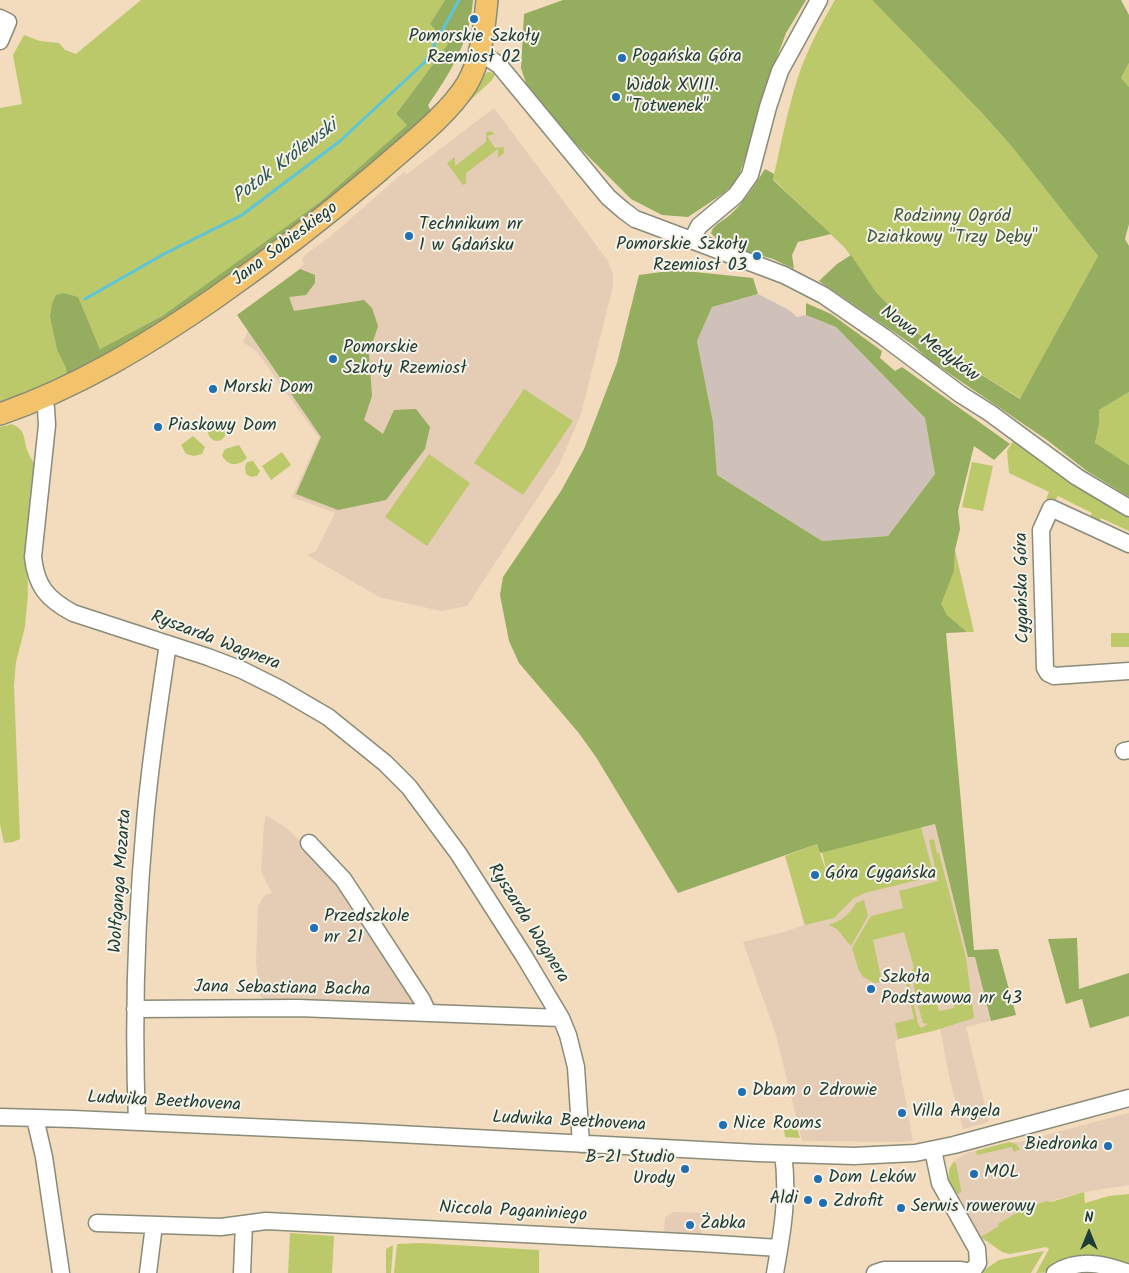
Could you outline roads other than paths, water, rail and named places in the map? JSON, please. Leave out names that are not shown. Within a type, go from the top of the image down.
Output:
[{"type":"main road","name":"Jana Sobieskiego","points":[[2,414],[42,399],[104,368],[174,326],[302,234],[370,179],[447,109],[466,85],[480,54],[486,0]]},
{"type":"street","points":[[692,240],[699,226],[736,195],[750,175],[768,107],[780,72],[819,0]]},
{"type":"street","points":[[0,18],[8,22],[0,41]]},
{"type":"street","name":"Nowa Medyków","points":[[480,54],[499,65],[608,197],[623,210],[640,221],[784,275],[823,295],[1077,477],[1129,508]]},
{"type":"street","name":"Ryszarda Wagnera","points":[[42,399],[46,408],[47,425],[33,557],[35,570],[41,586],[57,604],[73,612],[242,670],[280,689],[328,717],[410,787],[458,853],[561,1018],[568,1035],[576,1067],[580,1144]]},
{"type":"street","name":"Cygańska Góra","points":[[1129,544],[1051,508],[1041,530],[1045,668],[1048,673],[1054,676],[1129,671]]},
{"type":"street","name":"Wolfganga Mozarta","points":[[137,1122],[135,1009],[138,915],[145,820],[168,644]]},
{"type":"street","points":[[309,843],[346,884],[422,1000],[428,1013]]},
{"type":"street","name":"Jana Sebastiana Bacha","points":[[135,1009],[298,1008],[561,1018]]},
{"type":"street","name":"Ludwika Beethovena","points":[[0,1118],[137,1122],[783,1154],[870,1156],[933,1150],[1129,1098]]},
{"type":"street","points":[[35,1118],[43,1152],[61,1273]]},
{"type":"street","points":[[875,1273],[884,1270],[961,1270],[972,1272],[978,1263],[977,1249],[940,1183],[933,1150]]},
{"type":"street","points":[[775,1273],[783,1215],[785,1171],[783,1154]]},
{"type":"street","name":"Niccola Paganiniego","points":[[97,1223],[221,1227],[266,1221],[779,1248]]},
{"type":"street","points":[[242,1273],[244,1224]]},
{"type":"street","points":[[148,1273],[154,1225]]},
{"type":"street","points":[[1055,1273],[1065,1267],[1083,1263],[1109,1266],[1129,1273]]},
{"type":"waterway","name":"Potok Królewski","points":[[85,299],[164,254],[242,215],[340,141],[425,62],[459,0]]},
{"type":"place","name":"Pomorskie Szkoły Rzemiosł 02","points":[[474,19]]},
{"type":"place","name":"Pogańska Góra","points":[[622,58]]},
{"type":"place","name":"Widok XVIII. \"Totwenek\"","points":[[616,97]]},
{"type":"place","name":"Technikum nr 1 w Gdańsku","points":[[409,236]]},
{"type":"place","name":"Pomorskie Szkoły Rzemiosł 03","points":[[757,256]]},
{"type":"place","name":"Pomorskie Szkoły Rzemiosł","points":[[333,359]]},
{"type":"place","name":"Morski Dom","points":[[213,389]]},
{"type":"place","name":"Piaskowy Dom","points":[[158,427]]},
{"type":"place","name":"Góra Cygańska","points":[[815,875]]},
{"type":"place","name":"Przedszkole nr 21","points":[[314,928]]},
{"type":"place","name":"Szkoła Podstawowa nr 43","points":[[871,989]]},
{"type":"place","name":"Dbam o Zdrowie","points":[[742,1092]]},
{"type":"place","name":"Villa Angela","points":[[902,1113]]},
{"type":"place","name":"Nice Rooms","points":[[723,1125]]},
{"type":"place","name":"Biedronka","points":[[1108,1146]]},
{"type":"place","name":"B-21 Studio Urody","points":[[685,1169]]},
{"type":"place","name":"MOL","points":[[974,1174]]},
{"type":"place","name":"Dom Leków","points":[[818,1179]]},
{"type":"place","name":"Aldi","points":[[808,1200]]},
{"type":"place","name":"Zdrofit","points":[[823,1203]]},
{"type":"place","name":"Serwis rowerowy","points":[[901,1208]]},
{"type":"place","name":"Żabka","points":[[690,1225]]},
{"type":"park label","name":"Rodzinny Ogród Działkowy \"Trzy Dęby\"","points":[[952,228]]}]
